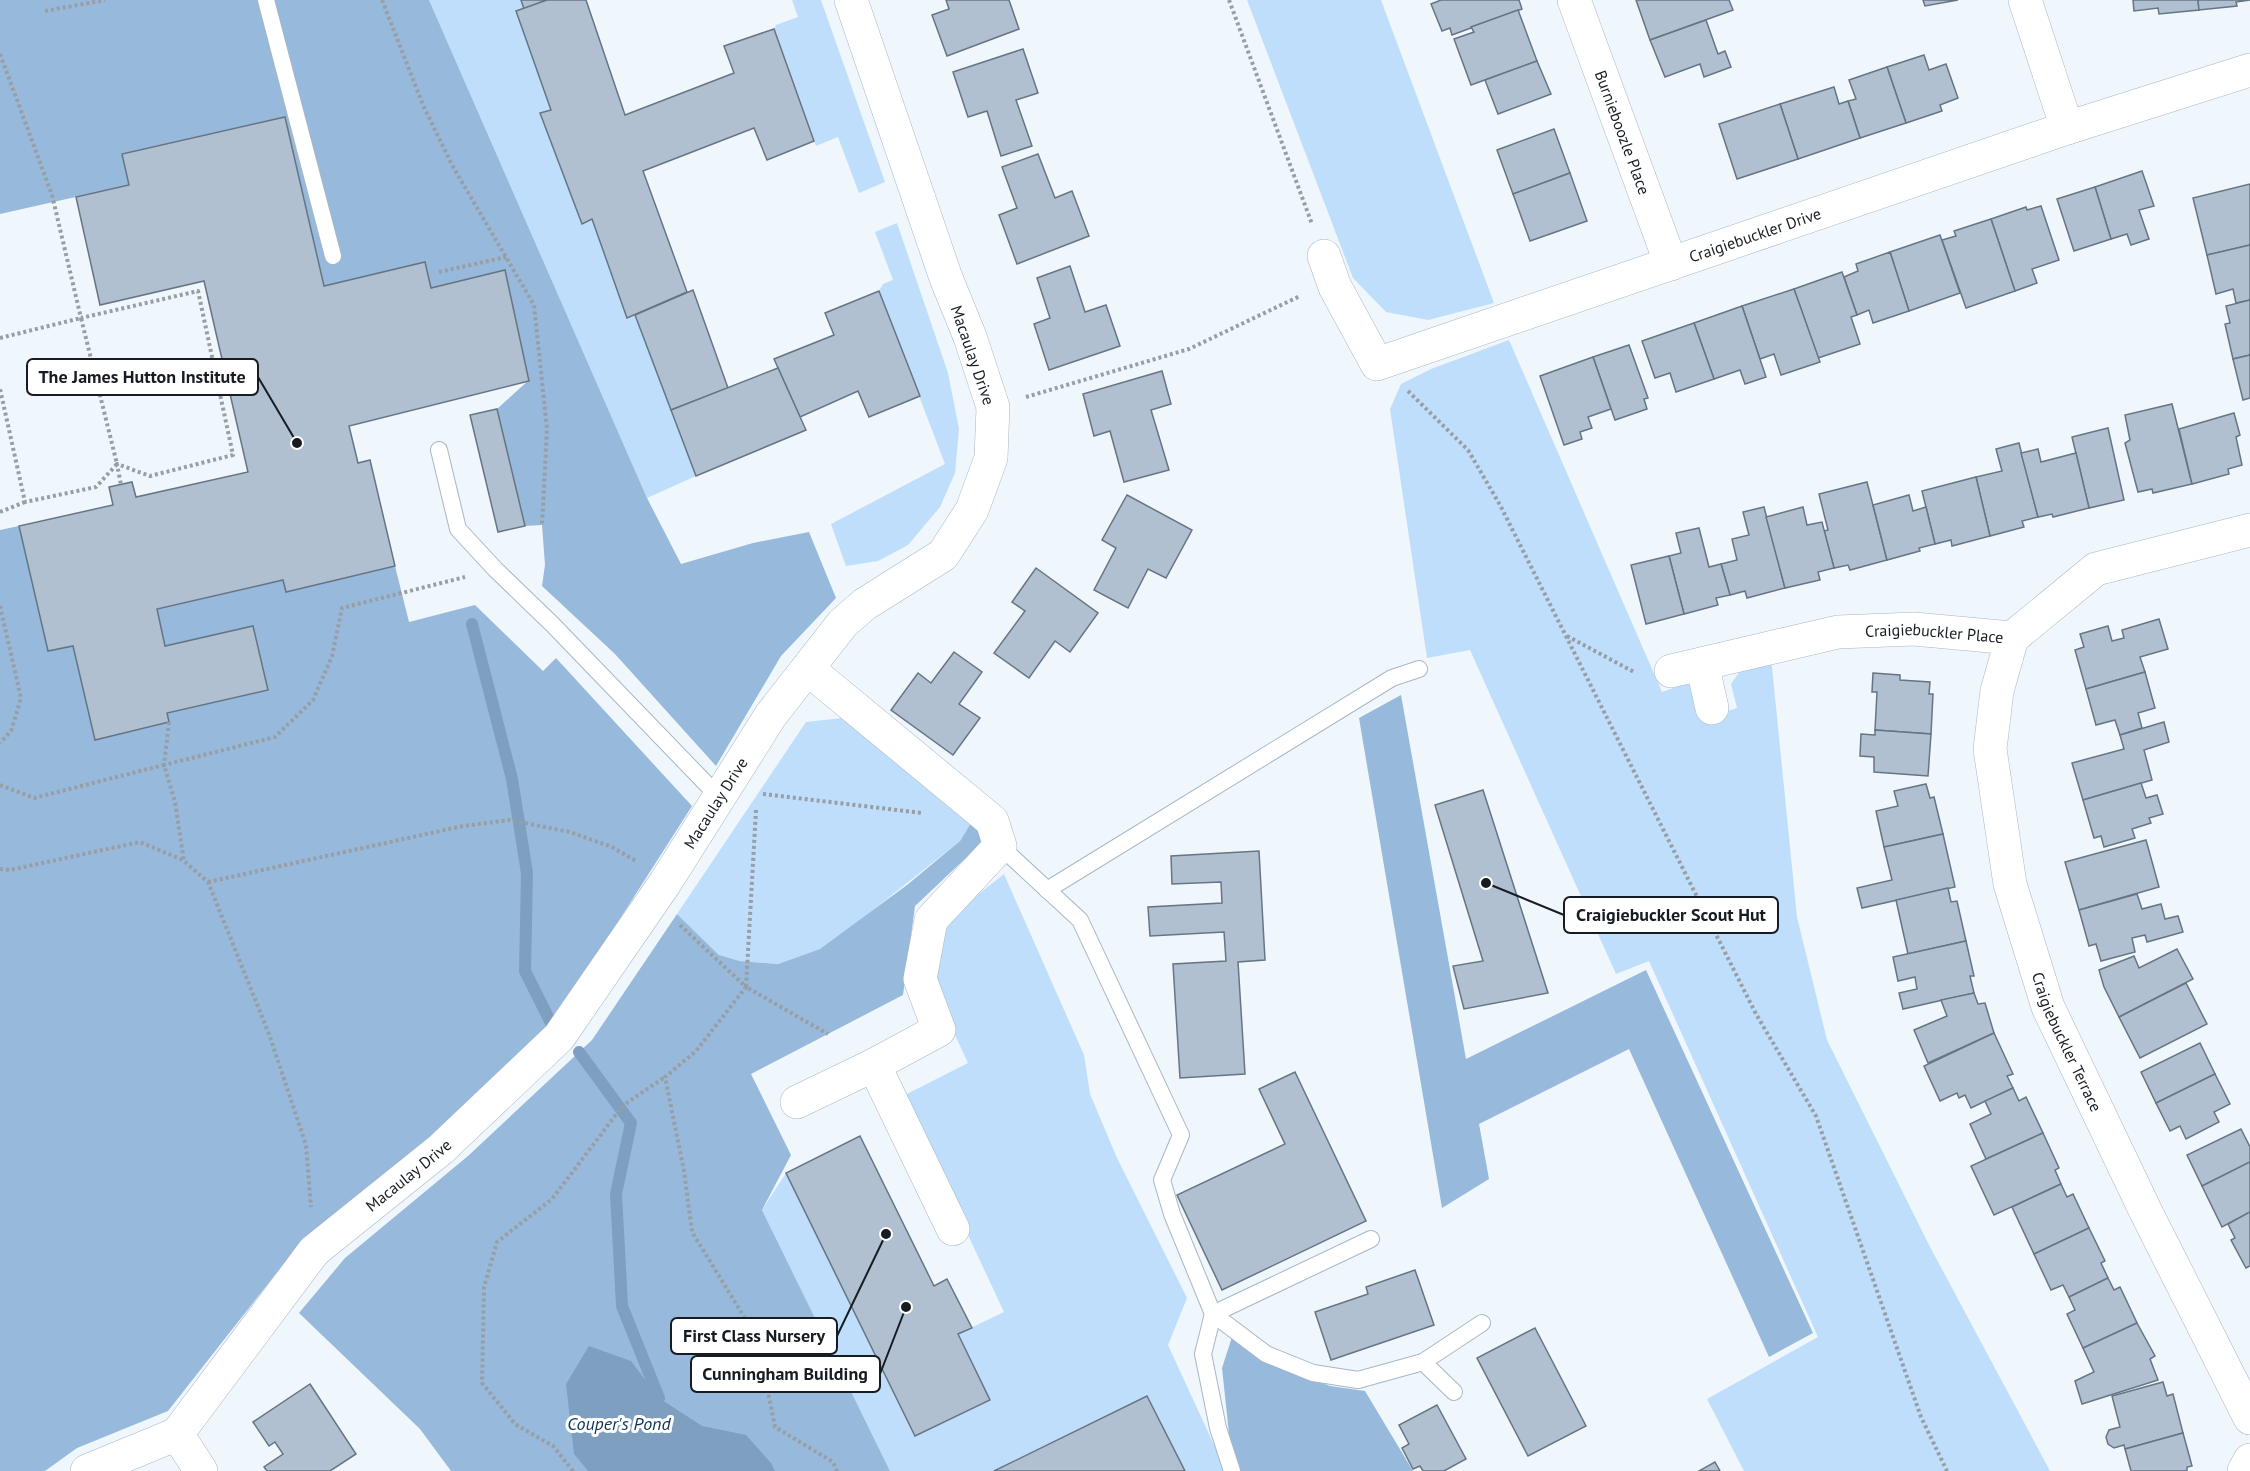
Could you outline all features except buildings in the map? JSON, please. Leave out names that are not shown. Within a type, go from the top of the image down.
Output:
[{"type":"street","name":"Macaulay Drive","points":[[177,1434],[314,1251],[441,1149],[559,1037],[659,891],[771,715],[843,623],[865,604],[943,555],[972,510],[992,458],[993,407],[970,337],[946,278],[851,0]]},
{"type":"street","name":"Burnieboozle Place","points":[[1574,0],[1671,264]]},
{"type":"street","points":[[2025,0],[2067,128]]},
{"type":"street","name":"Craigiebuckler Drive","points":[[1386,361],[2067,128],[2250,70]]},
{"type":"street","points":[[1324,256],[1335,286],[1377,364],[1386,361]]},
{"type":"street","name":"Craigiebuckler Place","points":[[1686,668],[1838,632],[1914,629],[2012,638],[2097,569],[2250,530]]},
{"type":"street","name":"Craigiebuckler Terrace","points":[[2012,638],[1997,691],[1990,749],[2010,884],[2048,1007],[2146,1212],[2250,1418]]},
{"type":"street","points":[[1686,668],[1712,708]]},
{"type":"street","points":[[797,1102],[874,1065],[939,1030],[920,979],[931,920],[1000,846],[992,821],[808,669]]},
{"type":"street","points":[[874,1065],[953,1229]]},
{"type":"street","points":[[87,1471],[177,1434],[201,1471]]},
{"type":"street","points":[[2244,1471],[2250,1460]]},
{"type":"lane","points":[[266,0],[333,256]]},
{"type":"lane","points":[[439,450],[458,529],[718,795]]},
{"type":"lane","points":[[1047,890],[1392,678],[1419,669]]},
{"type":"lane","points":[[1000,846],[1080,920],[1181,1135],[1162,1180],[1172,1214],[1213,1314],[1266,1354],[1313,1373],[1358,1380],[1423,1362],[1482,1323]]},
{"type":"lane","points":[[1213,1314],[1371,1239]]},
{"type":"lane","points":[[1213,1314],[1203,1354],[1218,1428],[1232,1471]]},
{"type":"lane","points":[[1423,1362],[1454,1392]]},
{"type":"path","points":[[45,11],[105,0]]},
{"type":"path","points":[[382,0],[428,115],[452,165],[534,305],[547,429],[542,524]]},
{"type":"path","points":[[1229,0],[1324,256]]},
{"type":"path","points":[[0,54],[52,195],[121,485]]},
{"type":"path","points":[[439,272],[506,257]]},
{"type":"path","points":[[993,407],[1189,349],[1300,295],[1335,286]]},
{"type":"path","points":[[0,338],[198,291],[233,455],[150,476],[117,464]]},
{"type":"path","points":[[1386,361],[1401,384],[1468,450],[1500,505],[1756,1014],[1816,1116],[1921,1417],[1947,1471]]},
{"type":"path","points":[[0,388],[25,502]]},
{"type":"path","points":[[0,512],[25,502],[96,487],[117,464]]},
{"type":"path","points":[[0,785],[34,798],[275,737],[313,700],[332,656],[342,608],[495,569]]},
{"type":"path","points":[[0,606],[21,698],[11,731],[0,743]]},
{"type":"path","points":[[1566,635],[1634,672],[1686,668]]},
{"type":"path","points":[[169,722],[164,765],[175,802],[184,861]]},
{"type":"path","points":[[757,793],[933,814]]},
{"type":"path","points":[[573,1471],[553,1446],[515,1424],[482,1383],[484,1287],[496,1242],[552,1199],[618,1112],[696,1051],[746,987],[756,804]]},
{"type":"path","points":[[207,882],[463,826],[510,820],[570,832],[612,846],[651,871],[659,891],[746,987],[828,1034]]},
{"type":"path","points":[[0,869],[10,870],[141,842],[184,861],[207,882],[268,1034],[306,1145],[314,1251]]},
{"type":"path","points":[[665,1077],[684,1171],[692,1232],[757,1338],[775,1427],[833,1462],[837,1471]]},
{"type":"shaded area","points":[[0,0],[429,0],[647,498],[681,564],[753,543],[809,532],[836,598],[781,656],[716,766],[615,654],[542,586],[545,565],[542,525],[525,526],[497,409],[529,380],[505,270],[431,288],[425,262],[324,286],[129,185],[0,214]]},
{"type":"shaded area","points":[[429,0],[521,0],[524,9],[516,11],[551,110],[540,114],[582,224],[592,219],[627,318],[635,315],[696,476],[647,498]]},
{"type":"shaded area","points":[[792,0],[821,0],[885,182],[859,193],[838,137],[816,146],[774,29],[776,25],[798,17]]},
{"type":"shaded area","points":[[1247,0],[1381,0],[1494,303],[1428,320],[1386,312],[1353,278]]},
{"type":"shaded area","points":[[897,223],[948,373],[959,429],[955,473],[940,507],[908,545],[878,561],[846,566],[831,524],[945,464],[879,291],[883,284],[893,280],[875,232]]},
{"type":"shaded area","points":[[1509,340],[1662,692],[1687,683],[1703,696],[1710,717],[1737,708],[1731,684],[1745,664],[1771,657],[1797,917],[1827,1040],[1929,1245],[2050,1471],[1744,1471],[1707,1399],[1818,1337],[1649,961],[1616,974],[1470,650],[1427,658],[1390,409],[1401,384],[1431,369]]},
{"type":"shaded area","points":[[19,526],[48,651],[73,646],[95,739],[169,722],[167,713],[268,689],[165,646],[157,609],[283,580],[287,592],[395,566],[409,622],[475,605],[543,671],[556,658],[692,806],[552,1025],[498,1072],[446,1127],[304,1238],[168,1411],[77,1448],[45,1471],[0,1471],[0,530]]},
{"type":"shaded area","points":[[1401,695],[1466,1059],[1646,970],[1813,1333],[1769,1357],[1629,1049],[1479,1124],[1489,1179],[1442,1208],[1359,718]]},
{"type":"shaded area","points":[[842,718],[971,823],[960,841],[820,949],[778,964],[740,961],[719,955],[677,914],[806,722]]},
{"type":"shaded area","points":[[971,823],[988,837],[915,906],[903,995],[751,1074],[791,1155],[762,1210],[890,1471],[451,1471],[420,1429],[299,1313],[345,1258],[468,1156],[592,1040],[677,914],[719,955],[740,961],[778,964],[820,949],[907,885],[960,841]]},
{"type":"shaded area","points":[[1004,874],[1084,1055],[1090,1094],[1117,1158],[1187,1298],[1168,1345],[1226,1471],[1185,1471],[1147,1396],[994,1471],[890,1471],[762,1210],[786,1173],[915,1436],[990,1400],[958,1334],[1004,1312],[903,1096],[968,1063],[929,979],[938,926]]},
{"type":"shaded area","points":[[1232,1337],[1276,1366],[1330,1386],[1365,1391],[1413,1471],[1233,1471],[1222,1368]]},
{"type":"water","name":"Couper's Pond","points":[[589,1346],[631,1361],[659,1398],[702,1426],[746,1435],[771,1463],[775,1471],[588,1471],[574,1454],[566,1384]]},
{"type":"waterway","points":[[472,624],[512,779],[527,873],[525,971],[552,1025]]},
{"type":"waterway","points":[[579,1052],[631,1123],[616,1194],[622,1306],[659,1398]]},
{"type":"place","name":"The James Hutton Institute","points":[[297,443]]},
{"type":"place","name":"Craigiebuckler Scout Hut","points":[[1486,883]]},
{"type":"place","name":"First Class Nursery","points":[[886,1234]]},
{"type":"place","name":"Cunningham Building","points":[[906,1307]]}]
